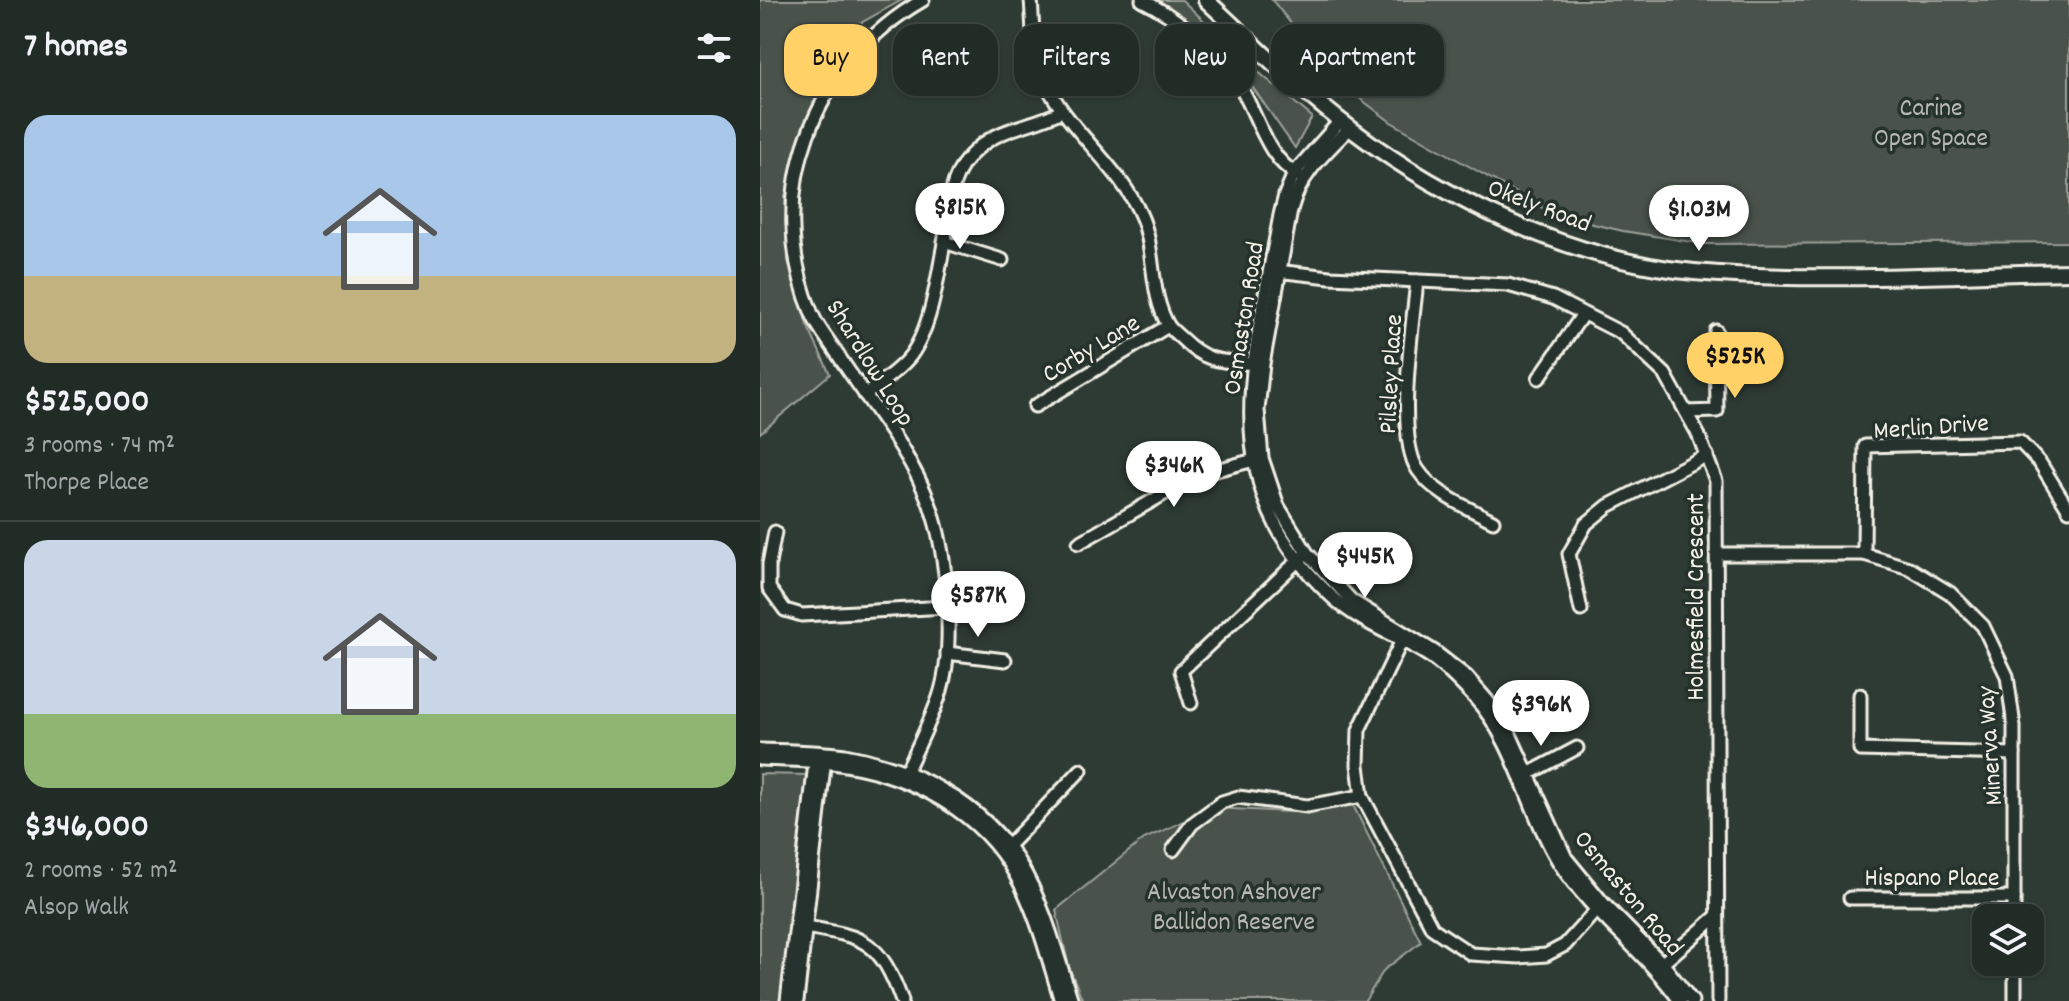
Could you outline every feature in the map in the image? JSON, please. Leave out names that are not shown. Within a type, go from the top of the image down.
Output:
[{"type":"main road","name":"Okely Road","points":[[1206,0],[1346,124],[1442,188],[1491,213],[1569,243],[1623,259],[1692,272],[1806,276],[2069,272]]},
{"type":"street","name":"Shardlow Loop","points":[[904,776],[940,695],[947,653],[946,581],[930,505],[896,440],[813,316],[797,270],[794,188],[811,124],[844,66],[872,35],[923,0]]},
{"type":"street","points":[[1031,0],[1038,66],[1061,111],[1113,169],[1132,196],[1144,222],[1152,278],[1168,326],[1197,354],[1216,360],[1258,364]]},
{"type":"street","points":[[1142,0],[1186,28],[1234,75],[1275,156],[1299,176]]},
{"type":"street","points":[[865,395],[911,356],[926,325],[944,242],[949,192],[959,170],[978,147],[1015,126],[1061,111]]},
{"type":"street","name":"Osmaston Road","points":[[1346,124],[1299,176],[1258,364],[1257,460],[1302,557],[1352,601],[1403,637],[1453,665],[1477,688],[1509,732],[1524,776],[1560,848],[1600,906],[1692,1001]]},
{"type":"street","points":[[944,242],[1002,260]]},
{"type":"street","name":"Holmesfield Crescent","points":[[1276,271],[1302,275],[1508,285],[1553,298],[1621,333],[1665,374],[1707,455],[1716,481],[1718,1001]]},
{"type":"street","name":"Pilsley Place","points":[[1417,281],[1405,422],[1408,448],[1417,469],[1436,490],[1493,521]]},
{"type":"street","points":[[1539,378],[1583,314]]},
{"type":"street","name":"Corby Lane","points":[[1035,406],[1168,326]]},
{"type":"street","points":[[1686,412],[1717,411],[1716,331]]},
{"type":"street","name":"Merlin Drive","points":[[1864,554],[1865,446],[2020,442],[2040,463],[2069,510]]},
{"type":"street","points":[[1581,610],[1569,554],[1586,524],[1608,506],[1707,455]]},
{"type":"street","points":[[1079,543],[1197,475],[1257,460]]},
{"type":"street","points":[[775,532],[769,564],[769,588],[785,610],[802,615],[946,607]]},
{"type":"street","name":"Minerva Way","points":[[1716,554],[1864,554],[1919,574],[1950,593],[1983,626],[2007,676],[2014,726],[2014,904]]},
{"type":"street","points":[[1191,703],[1181,671],[1302,557]]},
{"type":"street","points":[[1403,637],[1359,730],[1358,765],[1362,796],[1432,928],[1471,954],[1546,955],[1565,945],[1600,906]]},
{"type":"street","points":[[947,653],[1005,660]]},
{"type":"street","points":[[1860,695],[1860,750],[2014,754]]},
{"type":"street","points":[[1524,776],[1577,748]]},
{"type":"street","points":[[760,750],[874,762],[904,776],[927,781],[955,797],[994,830],[1005,850],[1028,901],[1061,1001]]},
{"type":"street","points":[[760,759],[821,757]]},
{"type":"street","points":[[797,1001],[801,926],[821,757]]},
{"type":"street","points":[[1005,850],[1081,770]]},
{"type":"street","points":[[1173,850],[1192,824],[1222,802],[1238,797],[1307,806],[1362,796]]},
{"type":"street","points":[[1005,850],[1022,866],[1036,897],[1072,1001]]},
{"type":"street","name":"Hispano Place","points":[[1850,898],[2014,898]]},
{"type":"street","points":[[1658,967],[1717,916]]},
{"type":"street","points":[[787,1001],[801,926]]},
{"type":"street","points":[[801,926],[861,938],[872,946],[893,975],[902,1001]]},
{"type":"street","name":"Osmaston Road","points":[[1658,967],[1680,1001]]},
{"type":"street","points":[[2015,976],[2015,1001]]},
{"type":"green space","points":[[760,0],[902,0],[859,24],[784,24],[784,96],[822,96],[803,134],[785,196],[788,260],[807,325],[830,374],[760,433]]},
{"type":"green space","points":[[1146,0],[1182,0],[1207,24],[1194,24]]},
{"type":"green space","name":"Carine Open Space","points":[[1272,0],[2069,0],[2069,242],[1704,244],[1623,231],[1555,215],[1391,122],[1357,96],[1444,96],[1444,24],[1291,24]]},
{"type":"green space","points":[[1255,69],[1271,83],[1271,96],[1287,96],[1312,117],[1295,148],[1255,91]]},
{"type":"green space","points":[[760,774],[809,775],[782,1001],[760,1001]]},
{"type":"green space","name":"Alvaston Ashover Ballidon Reserve","points":[[1353,805],[1421,942],[1384,970],[1365,1001],[1083,1001],[1069,967],[1056,910],[1144,839],[1213,808],[1289,812]]}]
